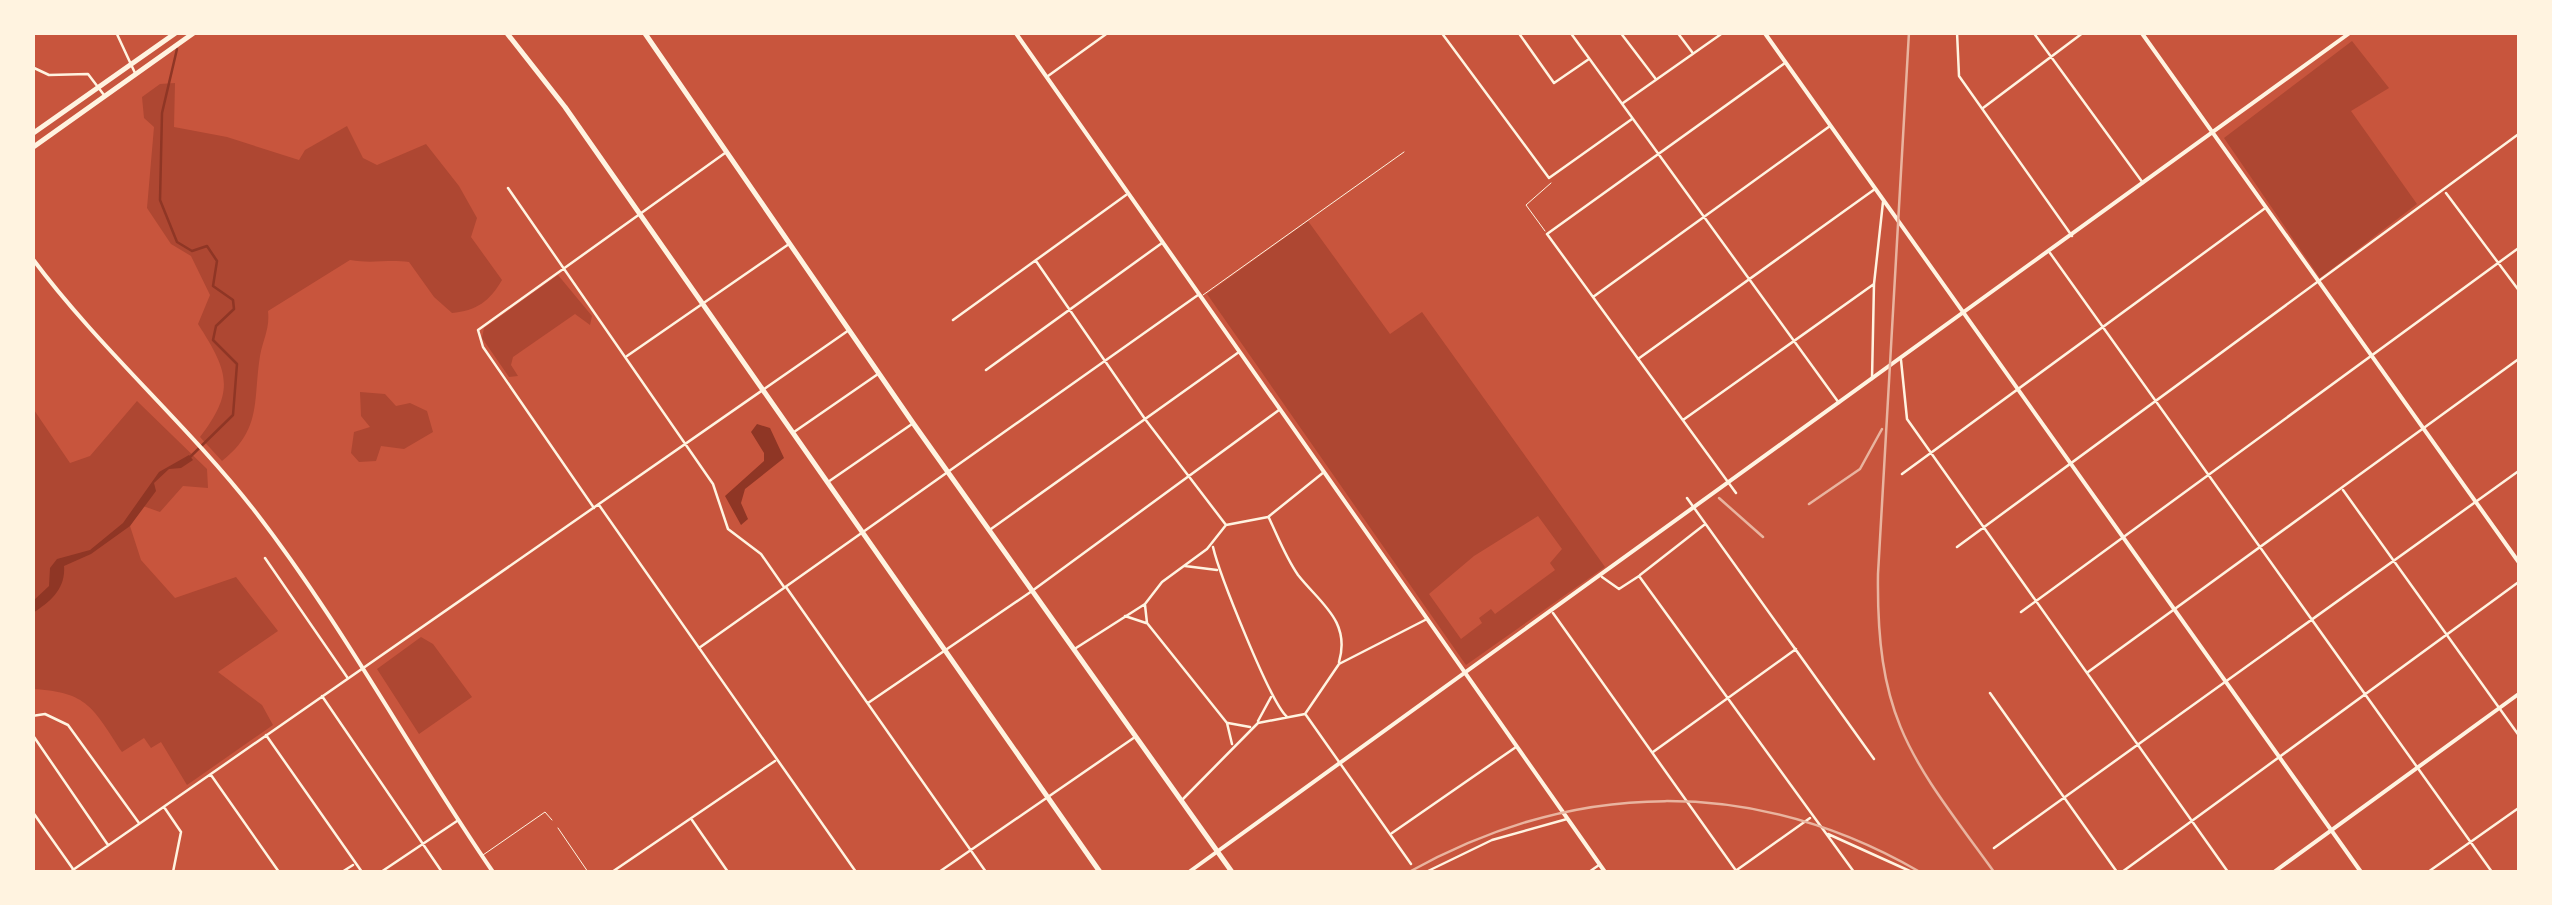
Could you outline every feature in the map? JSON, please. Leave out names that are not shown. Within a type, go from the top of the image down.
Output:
[{"type":"main road","points":[[32,134],[178,32]]},
{"type":"main road","points":[[506,32],[553,90],[1100,872]]},
{"type":"main road","points":[[644,32],[913,423],[1232,872]]},
{"type":"main road","points":[[32,148],[194,34]]},
{"type":"street","points":[[116,32],[136,74]]},
{"type":"street","points":[[1015,32],[1605,872]]},
{"type":"street","points":[[1046,77],[1109,32]]},
{"type":"street","points":[[1441,32],[1550,181],[1632,119]]},
{"type":"street","points":[[1518,32],[1554,82],[1588,59]]},
{"type":"street","points":[[1570,32],[1839,404]]},
{"type":"street","points":[[1620,32],[1656,79]]},
{"type":"street","points":[[1677,32],[1693,54]]},
{"type":"street","points":[[1622,104],[1724,32]]},
{"type":"street","points":[[1764,32],[2360,872]]},
{"type":"street","points":[[1958,32],[1959,76],[2072,236]]},
{"type":"street","points":[[2032,32],[2144,184]]},
{"type":"street","points":[[1982,109],[2084,32]]},
{"type":"street","points":[[2141,32],[2520,564]]},
{"type":"street","points":[[1189,872],[2351,32]]},
{"type":"street","points":[[1736,493],[1547,234],[1786,62]]},
{"type":"street","points":[[32,67],[49,75],[88,74],[104,96]]},
{"type":"street","points":[[1592,298],[1831,126]]},
{"type":"street","points":[[1957,547],[2520,132]]},
{"type":"street","points":[[594,508],[479,340],[478,330],[726,152]]},
{"type":"street","points":[[508,188],[714,487],[724,523],[761,554],[986,872]]},
{"type":"street","points":[[1637,360],[1876,188]]},
{"type":"street","points":[[2444,190],[2520,292]]},
{"type":"street","points":[[953,320],[1128,194]]},
{"type":"street","points":[[1872,380],[1874,284],[1883,198]]},
{"type":"street","points":[[1902,474],[2265,208]]},
{"type":"street","points":[[626,357],[790,243]]},
{"type":"street","points":[[986,370],[1162,243]]},
{"type":"street","points":[[2021,612],[2520,248]]},
{"type":"street","points":[[2050,253],[2492,872]]},
{"type":"street","points":[[32,258],[104,346],[257,514],[405,730],[457,821],[493,872]]},
{"type":"street","points":[[1036,260],[1145,419],[1226,525]]},
{"type":"street","points":[[1682,421],[1874,284]]},
{"type":"street","points":[[699,648],[1199,296]]},
{"type":"street","points":[[32,810],[72,871],[850,329]]},
{"type":"street","points":[[990,530],[1239,352]]},
{"type":"street","points":[[2087,674],[2520,358]]},
{"type":"street","points":[[1901,360],[1907,419],[2228,872]]},
{"type":"street","points":[[793,433],[880,373]]},
{"type":"street","points":[[868,703],[1032,591],[1279,410]]},
{"type":"street","points":[[826,483],[913,423]]},
{"type":"street","points":[[1994,848],[2520,470]]},
{"type":"street","points":[[1075,649],[1145,604],[1154,590],[1212,544],[1226,525],[1268,517],[1324,472]]},
{"type":"street","points":[[2341,488],[2520,737]]},
{"type":"street","points":[[1687,498],[1874,759]]},
{"type":"street","points":[[600,505],[856,872]]},
{"type":"street","points":[[1258,722],[1305,714],[1338,664],[1344,644],[1332,610],[1300,577],[1268,517]]},
{"type":"street","points":[[1601,575],[1619,589],[1706,524]]},
{"type":"street","points":[[1212,544],[1218,570],[1233,596],[1270,697],[1288,718]]},
{"type":"street","points":[[265,558],[348,678]]},
{"type":"street","points":[[1183,566],[1218,570]]},
{"type":"street","points":[[1639,576],[1811,818],[1828,834],[1854,872]]},
{"type":"street","points":[[1990,694],[2120,872],[2520,580]]},
{"type":"street","points":[[1145,604],[1148,624],[1227,723],[1232,744]]},
{"type":"street","points":[[1552,611],[1736,872],[1811,818]]},
{"type":"street","points":[[1126,616],[1148,624]]},
{"type":"street","points":[[1338,664],[1427,619]]},
{"type":"street","points":[[1651,753],[1796,650]]},
{"type":"street","points":[[2274,872],[2520,693]]},
{"type":"street","points":[[322,696],[442,872]]},
{"type":"street","points":[[1181,802],[1232,744],[1258,722],[1270,697]]},
{"type":"street","points":[[32,716],[44,714],[68,725],[140,824]]},
{"type":"street","points":[[1305,714],[1412,864]]},
{"type":"street","points":[[1227,723],[1253,727]]},
{"type":"street","points":[[32,734],[109,846]]},
{"type":"street","points":[[266,735],[362,872]]},
{"type":"street","points":[[939,872],[1136,737]]},
{"type":"street","points":[[1391,834],[1516,747]]},
{"type":"street","points":[[612,872],[777,760]]},
{"type":"street","points":[[210,773],[279,872]]},
{"type":"street","points":[[164,807],[182,832],[173,872]]},
{"type":"street","points":[[2428,872],[2520,807]]},
{"type":"street","points":[[690,818],[728,872]]},
{"type":"street","points":[[1426,872],[1492,840],[1567,819]]},
{"type":"street","points":[[381,872],[457,821]]},
{"type":"street","points":[[1828,834],[1912,872]]},
{"type":"street","points":[[342,872],[355,864]]},
{"type":"street","points":[[1588,872],[1599,865]]},
{"type":"lane","points":[[1199,296],[1404,152]]},
{"type":"lane","points":[[1547,234],[1526,205],[1550,181]]},
{"type":"lane","points":[[482,856],[545,812],[552,820]]},
{"type":"lane","points":[[558,828],[588,872]]},
{"type":"shaded area","points":[[2352,41],[2389,88],[2351,111],[2417,204],[2320,278],[2224,138]]},
{"type":"shaded area","points":[[175,83],[174,127],[227,137],[299,160],[305,150],[347,126],[363,158],[377,165],[426,144],[459,186],[477,218],[471,237],[502,280],[482,304],[452,313],[434,297],[409,262],[350,260],[268,311],[250,426],[222,461],[200,437],[219,406],[224,380],[216,355],[198,324],[210,295],[191,256],[171,244],[147,208],[154,127],[144,118],[142,97],[160,84]]},
{"type":"shaded area","points":[[1308,221],[1390,334],[1422,312],[1605,567],[1466,665],[1207,294]],"holes":[[[1538,516],[1562,549],[1550,563],[1555,570],[1495,614],[1491,609],[1479,618],[1482,623],[1461,639],[1429,594],[1474,556]]]},
{"type":"shaded area","points":[[558,275],[592,316],[590,325],[575,314],[513,357],[511,365],[518,376],[509,377],[482,338],[484,328]]},
{"type":"shaded area","points":[[360,392],[385,394],[396,406],[410,403],[427,411],[433,432],[404,449],[381,446],[376,461],[359,462],[351,453],[354,432],[370,427],[361,416]]},
{"type":"shaded area","points":[[137,401],[207,469],[208,488],[183,486],[160,512],[143,506],[130,526],[141,560],[175,598],[236,577],[278,631],[218,672],[262,705],[273,725],[187,785],[161,742],[151,748],[144,738],[122,752],[87,705],[66,694],[33,689],[32,407],[70,463],[90,456]]},
{"type":"shaded area","points":[[757,424],[770,428],[784,458],[745,489],[741,503],[748,519],[741,525],[725,496],[764,461],[764,453],[751,432]]},
{"type":"shaded area","points":[[189,455],[193,460],[181,468],[169,469],[154,483],[156,491],[130,526],[91,554],[64,566],[60,588],[33,613],[33,601],[49,586],[50,568],[57,559],[90,550],[123,523],[159,472]]},
{"type":"shaded area","points":[[421,637],[433,644],[472,697],[419,734],[377,669]]},
{"type":"waterway","points":[[177,49],[162,113],[160,200],[177,242],[192,251],[207,246],[217,261],[213,286],[233,300],[234,309],[216,326],[213,340],[237,364],[233,415],[188,459]]},
{"type":"railway","points":[[1909,32],[1878,574],[1879,625],[1892,704],[1904,736],[1941,799],[1994,872]]},
{"type":"railway","points":[[1809,504],[1860,469],[1882,429]]},
{"type":"railway","points":[[1719,498],[1763,537]]},
{"type":"railway","points":[[1409,872],[1472,841],[1536,819],[1600,806],[1665,801],[1729,805],[1794,818],[1857,841],[1920,872]]}]
